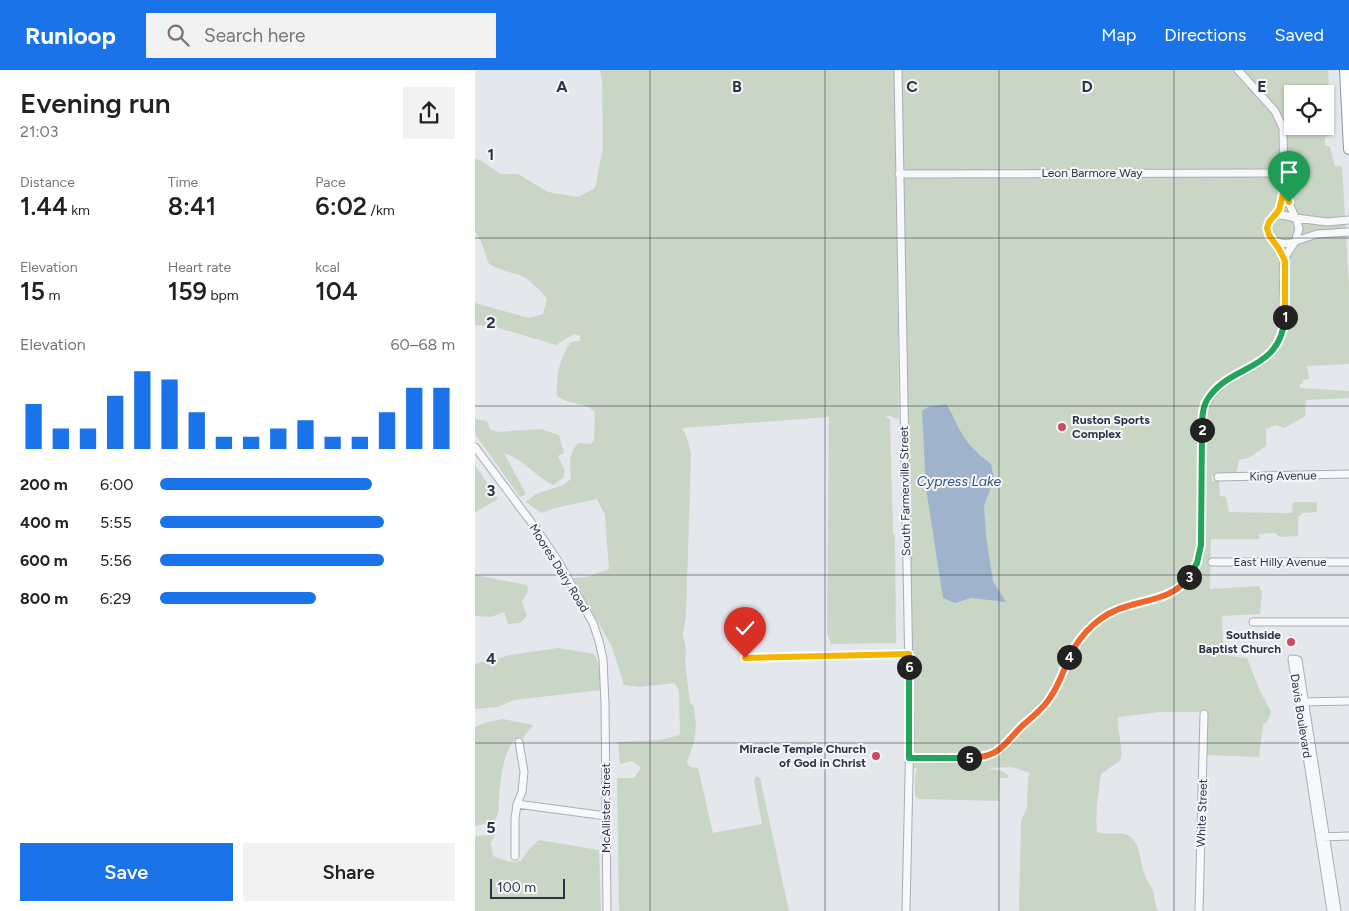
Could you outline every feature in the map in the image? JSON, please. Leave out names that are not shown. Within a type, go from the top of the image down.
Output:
[{"type":"highway","points":[[1345,70],[1349,149]]},
{"type":"street","name":"South Farmerville Street","points":[[898,70],[909,654],[906,911]]},
{"type":"street","points":[[909,758],[976,758],[992,754],[1001,749],[1047,702],[1057,686],[1074,647],[1086,631],[1111,612],[1171,593],[1185,583],[1197,563],[1201,545],[1202,424],[1205,406],[1209,397],[1219,387],[1260,362],[1273,351],[1282,332],[1285,318],[1285,261],[1269,235],[1267,228],[1282,203],[1284,190],[1283,135],[1279,118],[1271,105],[1238,70]]},
{"type":"street","name":"Leon Barmore Way","points":[[899,174],[1284,173]]},
{"type":"street","points":[[1284,190],[1299,229],[1285,261]]},
{"type":"street","points":[[1275,216],[1327,222],[1349,220]]},
{"type":"street","points":[[1273,240],[1283,244],[1317,234],[1349,232]]},
{"type":"street","name":"Moores Dairy Road","points":[[475,447],[558,561],[593,623],[603,659],[605,704]]},
{"type":"street","name":"King Avenue","points":[[1218,477],[1349,474]]},
{"type":"street","name":"East Hilly Avenue","points":[[1212,562],[1349,562]]},
{"type":"street","points":[[1253,622],[1349,622]]},
{"type":"street","points":[[745,658],[909,654]]},
{"type":"street","name":"Davis Boulevard","points":[[1302,702],[1292,659],[1298,660],[1302,702],[1323,837],[1337,911]]},
{"type":"street","points":[[1302,702],[1349,701]]},
{"type":"street","name":"McAllister Street","points":[[605,704],[607,911]]},
{"type":"street","name":"White Street","points":[[1199,911],[1204,714]]},
{"type":"street","points":[[515,856],[515,819],[517,804],[522,792],[524,772],[519,742]]},
{"type":"street","points":[[517,804],[606,816]]},
{"type":"street","points":[[1323,837],[1349,836]]},
{"type":"street","name":"Davis Boulevard","points":[[1323,837],[1331,911]]},
{"type":"green space","points":[[600,70],[895,70],[899,419],[885,415],[890,420],[893,534],[895,535],[896,643],[831,644],[827,632],[829,417],[682,428],[691,454],[686,616],[683,634],[690,703],[694,706],[696,722],[694,743],[687,763],[690,767],[698,768],[713,833],[762,824],[754,780],[756,776],[760,778],[789,911],[619,911],[617,778],[634,778],[641,768],[633,761],[620,764],[618,742],[659,740],[680,735],[679,692],[675,683],[639,687],[624,685],[612,647],[573,578],[587,577],[609,569],[605,515],[597,499],[541,513],[526,502],[536,494],[563,485],[571,479],[570,460],[575,447],[578,443],[591,444],[594,440],[595,412],[586,406],[557,396],[558,374],[561,362],[571,342],[580,341],[580,336],[574,334],[556,345],[493,326],[475,325],[475,303],[529,318],[543,314],[547,299],[537,287],[525,278],[489,264],[475,231],[475,159],[480,160],[501,174],[518,174],[548,192],[578,197],[595,188],[603,148],[602,80]]},
{"type":"green space","name":"Ruston Sports Complex","points":[[901,70],[1328,70],[1329,85],[1284,85],[1284,135],[1330,135],[1325,138],[1325,145],[1330,147],[1335,166],[1342,166],[1349,286],[1349,364],[1307,366],[1309,379],[1303,380],[1300,388],[1349,391],[1349,398],[1306,400],[1305,416],[1284,428],[1275,425],[1266,429],[1266,446],[1250,457],[1239,460],[1237,471],[1231,475],[1212,476],[1212,481],[1219,481],[1220,496],[1226,497],[1229,512],[1292,513],[1293,502],[1317,502],[1317,512],[1303,513],[1298,517],[1298,536],[1280,537],[1275,533],[1259,534],[1259,539],[1211,539],[1210,589],[1259,586],[1262,592],[1260,614],[1222,616],[1223,642],[1229,656],[1247,658],[1260,691],[1271,712],[1268,720],[1263,725],[1259,757],[1206,755],[1207,712],[1160,712],[1118,717],[1121,757],[1119,761],[1101,774],[1097,832],[1104,834],[1121,833],[1132,838],[1139,851],[1144,873],[1152,889],[1158,911],[1019,911],[1021,821],[1027,807],[1028,778],[1030,773],[1012,767],[988,768],[1002,771],[1009,776],[1007,778],[1000,778],[999,801],[919,799],[915,796],[917,768],[912,768]]},
{"type":"green space","points":[[475,417],[476,419],[487,421],[490,429],[498,432],[541,429],[559,435],[564,453],[558,456],[565,471],[563,478],[553,485],[517,459],[504,453],[526,494],[520,497],[475,434]]},
{"type":"green space","points":[[475,465],[498,499],[475,512]]},
{"type":"green space","points":[[475,575],[527,585],[528,591],[522,602],[527,616],[520,623],[508,624],[504,612],[491,617],[475,616]]},
{"type":"green space","points":[[558,648],[594,654],[601,669],[602,690],[514,700],[498,707],[475,709],[475,664],[510,655]]},
{"type":"green space","points":[[503,719],[533,725],[523,738],[515,739],[505,758],[498,812],[494,822],[475,826],[475,727]]},
{"type":"green space","points":[[495,835],[491,843],[493,856],[510,862],[521,861],[530,848],[539,840],[599,850],[601,911],[475,911],[475,836]]},
{"type":"water","name":"Cypress Lake","points":[[946,404],[967,441],[978,454],[991,464],[994,479],[984,506],[986,536],[993,581],[1006,602],[971,598],[955,603],[943,598],[926,488],[922,411],[928,407]]},
{"type":"place","name":"Ruston Sports Complex","points":[[1062,427]]},
{"type":"place","name":"Southside Baptist Church","points":[[1291,642]]},
{"type":"place","name":"Miracle Temple Church of God in Christ","points":[[876,756]]},
{"type":"route","points":[[745,658],[909,654],[909,758],[976,758],[992,754],[1001,749],[1047,702],[1060,680],[1074,647],[1086,631],[1111,612],[1171,593],[1185,583],[1193,572],[1201,545],[1202,416],[1209,397],[1219,387],[1267,357],[1280,339],[1285,318],[1285,261],[1269,235],[1267,228],[1269,222],[1279,210],[1284,190],[1289,202]]}]
